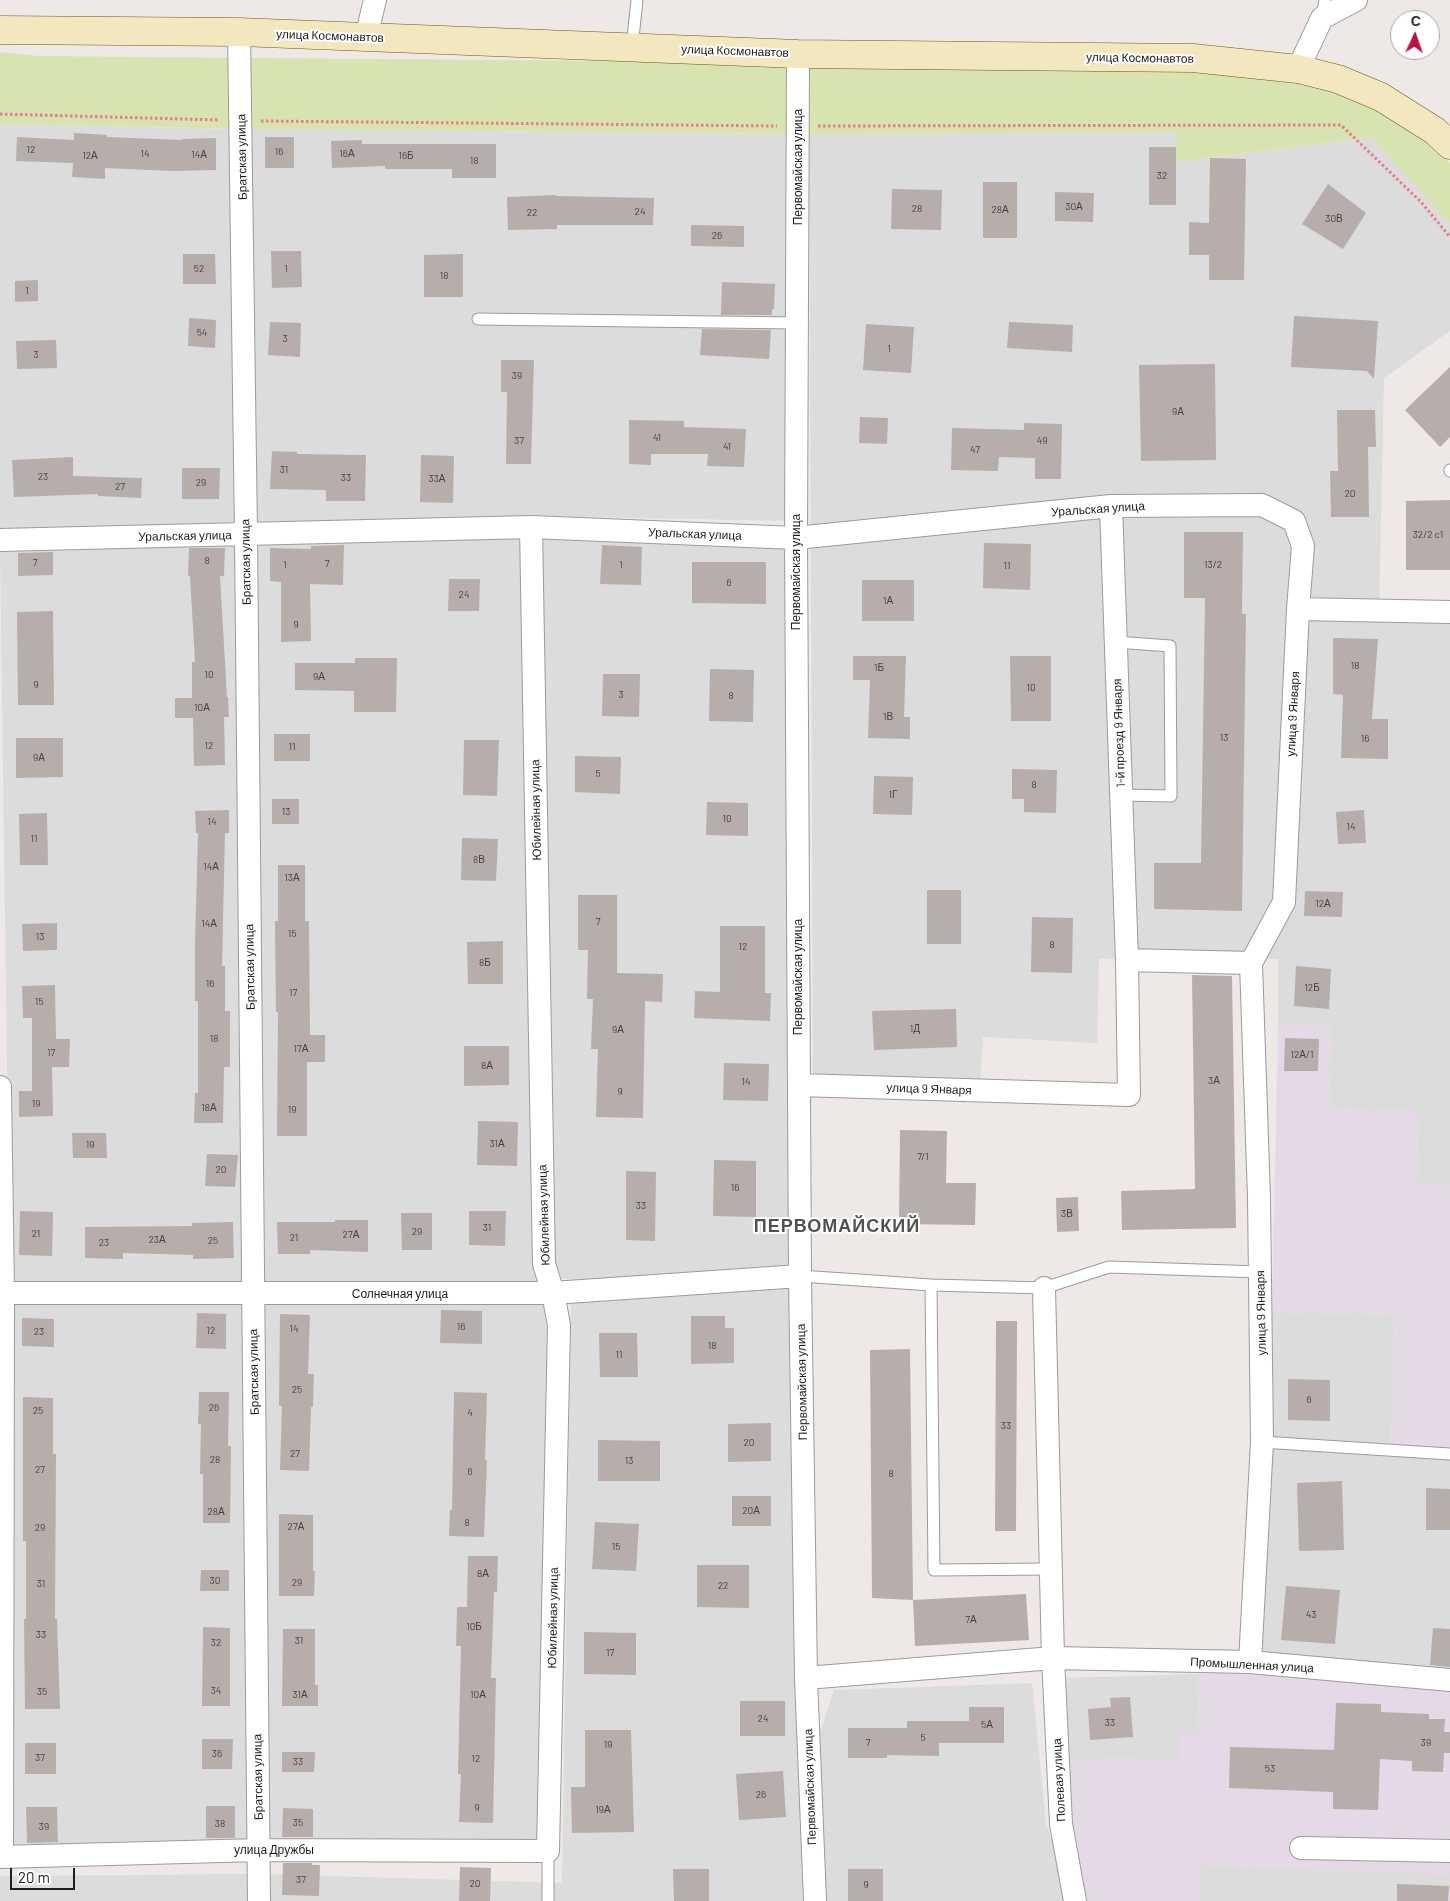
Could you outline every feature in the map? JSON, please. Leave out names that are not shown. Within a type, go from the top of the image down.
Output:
[{"type":"main road","name":"улица Космонавтов","points":[[0,30],[240,32],[798,54],[1193,58],[1298,69],[1338,79],[1381,96],[1435,131],[1450,144]]},
{"type":"street","points":[[366,37],[375,0]]},
{"type":"street","points":[[1298,69],[1324,9],[1356,0]]},
{"type":"street","name":"Братская улица","points":[[240,32],[259,1901]]},
{"type":"street","name":"Первомайская улица","points":[[798,54],[796,538],[800,1276],[806,1678],[815,1901]]},
{"type":"street","name":"Уральская улица","points":[[0,540],[531,527],[796,538],[1111,506],[1262,505],[1294,521],[1303,546],[1298,609]]},
{"type":"street","name":"1-й проезд 9 Января","points":[[1111,506],[1127,960]]},
{"type":"street","name":"Юбилейная улица","points":[[531,527],[544,1264],[554,1293],[559,1325],[548,1851]]},
{"type":"street","points":[[1298,609],[1450,612]]},
{"type":"street","name":"улица 9 Января","points":[[1250,1662],[1262,1442],[1260,1198],[1251,963],[1284,902],[1298,609]]},
{"type":"street","points":[[1127,960],[1251,963]]},
{"type":"street","name":"улица 9 Января","points":[[799,1085],[1130,1095],[1127,960]]},
{"type":"street","points":[[0,1087],[2,1293],[1,1857]]},
{"type":"street","name":"Солнечная улица","points":[[2,1293],[554,1293],[800,1276]]},
{"type":"street","points":[[1044,1288],[1053,1658]]},
{"type":"street","name":"Промышленная улица","points":[[806,1678],[1053,1658],[1250,1662],[1450,1680]]},
{"type":"street","name":"Полевая улица","points":[[1053,1658],[1061,1824],[1075,1901]]},
{"type":"street","points":[[1301,1848],[1450,1851]]},
{"type":"street","name":"улица Дружбы","points":[[1,1857],[259,1850],[548,1851]]},
{"type":"lane","points":[[632,47],[637,0]]},
{"type":"lane","points":[[478,319],[797,323]]},
{"type":"lane","points":[[1116,642],[1170,646],[1171,796],[1121,795]]},
{"type":"lane","points":[[800,1276],[930,1285],[1044,1288],[1109,1267],[1260,1272]]},
{"type":"lane","points":[[930,1285],[934,1570],[1051,1569]]},
{"type":"lane","points":[[1262,1442],[1450,1454]]},
{"type":"lane","name":"Юбилейная улица","points":[[548,1851],[548,1901]]},
{"type":"path","points":[[0,114],[242,121],[798,126],[1341,125],[1421,202],[1450,238]]},
{"type":"shaded area","points":[[0,124],[234,129],[239,526],[0,532]]},
{"type":"shaded area","points":[[250,129],[791,134],[789,521],[531,516],[254,526]]},
{"type":"shaded area","points":[[1176,132],[1176,162],[1372,137],[1450,224],[1450,331],[1384,378],[1379,607],[1450,609],[1450,1186],[1417,1186],[1418,1111],[1329,1109],[1331,1026],[1278,1025],[1278,959],[1099,959],[1097,1043],[983,1037],[980,1087],[813,1075],[809,134]]},
{"type":"shaded area","points":[[525,534],[538,1285],[263,1287],[256,545]]},
{"type":"shaded area","points":[[540,538],[787,545],[790,1269],[610,1282],[555,1278]]},
{"type":"shaded area","points":[[238,544],[247,1287],[10,1284],[0,547]]},
{"type":"shaded area","points":[[1278,1025],[1331,1026],[1329,1109],[1418,1111],[1417,1186],[1450,1186],[1450,1448],[1391,1445],[1395,1315],[1272,1312]]},
{"type":"shaded area","points":[[790,1285],[806,1901],[265,1901],[265,1874],[562,1883],[571,1303]]},
{"type":"shaded area","points":[[12,1302],[246,1303],[251,1859],[11,1862]]},
{"type":"shaded area","points":[[547,1302],[545,1863],[269,1857],[263,1303]]},
{"type":"shaded area","points":[[1272,1312],[1395,1315],[1391,1445],[1450,1448],[1450,1673],[1261,1657]]},
{"type":"shaded area","points":[[1250,1672],[1450,1689],[1450,1874],[1202,1865],[1200,1901],[1083,1901],[1064,1759],[1179,1760],[1179,1734],[1198,1734],[1199,1674]]},
{"type":"shaded area","points":[[1199,1674],[1198,1734],[1179,1760],[1064,1759],[1062,1678]]},
{"type":"shaded area","points":[[1032,1683],[1046,1824],[1060,1861],[1068,1901],[823,1901],[818,1739],[834,1690]]},
{"type":"shaded area","points":[[1201,1865],[1450,1874],[1450,1901],[1200,1901]]},
{"type":"shaded area","points":[[251,1874],[251,1901],[0,1901],[0,1876]]},
{"type":"green space","points":[[0,52],[39,56],[1074,65],[1228,72],[1307,82],[1361,102],[1414,130],[1450,163],[1450,224],[1371,137],[1176,162],[1176,132],[809,134],[250,129],[0,124]]},
{"type":"building","points":[[74,133],[107,135],[107,137],[182,140],[216,138],[216,170],[172,171],[105,168],[105,179],[72,177],[73,163],[16,161],[17,137],[74,140]]},
{"type":"building","points":[[265,137],[294,137],[294,168],[265,168]]},
{"type":"building","points":[[362,140],[362,144],[496,144],[496,178],[452,178],[452,169],[385,169],[385,166],[332,168],[331,141]]},
{"type":"building","points":[[1149,147],[1176,147],[1176,205],[1149,205]]},
{"type":"building","points":[[1210,158],[1246,159],[1244,280],[1209,280],[1209,255],[1189,255],[1189,222],[1209,223]]},
{"type":"building","points":[[983,182],[1017,182],[1017,238],[983,238]]},
{"type":"building","points":[[1328,184],[1366,213],[1343,249],[1302,224]]},
{"type":"building","points":[[892,189],[942,190],[941,230],[891,229]]},
{"type":"building","points":[[1055,192],[1094,193],[1093,222],[1055,221]]},
{"type":"building","points":[[556,195],[654,198],[653,225],[557,225],[557,229],[508,230],[507,197]]},
{"type":"building","points":[[691,225],[744,226],[744,247],[691,246]]},
{"type":"building","points":[[271,251],[301,251],[302,287],[272,288]]},
{"type":"building","points":[[183,254],[215,254],[216,284],[183,284]]},
{"type":"building","points":[[463,254],[463,297],[424,297],[424,255]]},
{"type":"building","points":[[38,280],[38,301],[15,302],[15,281]]},
{"type":"building","points":[[722,282],[775,284],[772,315],[721,315]]},
{"type":"building","points":[[1294,316],[1378,321],[1374,379],[1367,371],[1291,367]]},
{"type":"building","points":[[189,318],[216,320],[215,348],[188,346]]},
{"type":"building","points":[[270,322],[301,323],[300,357],[268,355]]},
{"type":"building","points":[[1009,322],[1073,325],[1072,352],[1007,348]]},
{"type":"building","points":[[866,324],[914,327],[911,373],[863,370]]},
{"type":"building","points":[[702,329],[771,330],[769,359],[700,355]]},
{"type":"building","points":[[56,340],[57,368],[17,369],[16,341]]},
{"type":"building","points":[[501,360],[534,360],[531,464],[506,464],[507,392],[501,392]]},
{"type":"building","points":[[1215,364],[1216,460],[1141,461],[1139,365]]},
{"type":"building","points":[[1450,367],[1450,437],[1440,447],[1405,410]]},
{"type":"building","points":[[1337,410],[1375,410],[1376,447],[1368,447],[1369,517],[1331,517],[1330,471],[1338,471]]},
{"type":"building","points":[[860,417],[888,418],[887,444],[859,443]]},
{"type":"building","points":[[629,420],[684,421],[684,427],[746,429],[744,467],[707,466],[708,454],[651,454],[651,465],[629,464]]},
{"type":"building","points":[[1024,423],[1062,424],[1061,479],[1035,479],[1035,458],[999,457],[998,471],[951,470],[952,428],[1024,430]]},
{"type":"building","points":[[272,451],[297,452],[297,454],[366,455],[365,501],[326,501],[326,490],[270,489]]},
{"type":"building","points":[[421,455],[454,456],[453,503],[420,502]]},
{"type":"building","points":[[73,457],[73,476],[142,478],[141,498],[98,496],[98,494],[14,497],[12,460]]},
{"type":"building","points":[[182,468],[220,468],[219,499],[182,499]]},
{"type":"building","points":[[1450,500],[1450,570],[1406,570],[1406,501]]},
{"type":"building","points":[[1184,532],[1243,532],[1242,614],[1246,614],[1242,911],[1154,909],[1154,863],[1201,863],[1205,598],[1184,598]]},
{"type":"building","points":[[984,543],[1031,544],[1030,590],[983,588]]},
{"type":"building","points":[[344,545],[343,585],[310,584],[311,641],[281,642],[281,582],[270,581],[270,548],[311,549],[311,546]]},
{"type":"building","points":[[602,545],[642,547],[641,585],[600,584]]},
{"type":"building","points":[[189,548],[225,548],[224,576],[220,576],[229,717],[224,717],[225,765],[194,766],[193,718],[175,718],[175,698],[192,698],[192,662],[195,662],[190,576],[188,576]]},
{"type":"building","points":[[53,552],[53,575],[18,576],[18,553]]},
{"type":"building","points":[[692,562],[766,562],[766,604],[692,603]]},
{"type":"building","points":[[449,579],[480,579],[479,611],[448,611]]},
{"type":"building","points":[[862,580],[914,580],[914,621],[862,621]]},
{"type":"building","points":[[53,611],[54,705],[18,705],[17,612]]},
{"type":"building","points":[[1333,638],[1378,639],[1372,719],[1388,719],[1388,759],[1341,758],[1343,695],[1333,694]]},
{"type":"building","points":[[853,656],[906,656],[904,717],[910,717],[910,739],[868,738],[870,680],[853,680]]},
{"type":"building","points":[[1010,656],[1051,656],[1051,721],[1011,721]]},
{"type":"building","points":[[355,658],[397,658],[396,712],[354,712],[354,691],[295,690],[295,663],[355,663]]},
{"type":"building","points":[[710,669],[754,670],[753,722],[709,721]]},
{"type":"building","points":[[603,674],[640,674],[639,717],[602,716]]},
{"type":"building","points":[[274,734],[310,734],[310,761],[274,761]]},
{"type":"building","points":[[16,738],[63,738],[63,777],[16,778]]},
{"type":"building","points":[[464,740],[499,740],[497,796],[463,795]]},
{"type":"building","points":[[575,756],[621,757],[620,794],[575,792]]},
{"type":"building","points":[[1012,769],[1057,770],[1056,813],[1024,812],[1024,799],[1012,799]]},
{"type":"building","points":[[874,776],[913,777],[912,815],[873,814]]},
{"type":"building","points":[[272,799],[299,799],[299,824],[272,824]]},
{"type":"building","points":[[707,802],[748,803],[748,836],[706,835]]},
{"type":"building","points":[[229,810],[229,833],[225,833],[222,966],[225,966],[225,1011],[230,1011],[230,1067],[224,1067],[223,1123],[194,1123],[195,1093],[198,1093],[198,1001],[195,1001],[195,943],[198,833],[196,833],[195,811]]},
{"type":"building","points":[[1364,810],[1366,843],[1338,844],[1336,812]]},
{"type":"building","points":[[47,813],[48,865],[20,865],[19,814]]},
{"type":"building","points":[[462,838],[498,839],[496,881],[461,880]]},
{"type":"building","points":[[278,865],[305,865],[305,921],[309,921],[310,1035],[325,1035],[325,1062],[307,1062],[307,1136],[277,1136],[278,1012],[276,1012],[275,921],[278,921]]},
{"type":"building","points":[[927,890],[961,890],[961,944],[927,944]]},
{"type":"building","points":[[1305,891],[1343,892],[1342,917],[1304,916]]},
{"type":"building","points":[[578,895],[617,895],[617,973],[663,974],[662,1002],[645,1001],[643,1118],[596,1117],[598,1049],[591,1049],[593,999],[587,999],[588,950],[578,950]]},
{"type":"building","points":[[1032,917],[1073,918],[1072,973],[1031,972]]},
{"type":"building","points":[[57,923],[57,950],[23,951],[22,924]]},
{"type":"building","points":[[720,926],[765,926],[765,993],[771,993],[770,1021],[694,1018],[695,991],[720,992]]},
{"type":"building","points":[[503,941],[503,984],[468,984],[467,942]]},
{"type":"building","points":[[1296,966],[1331,969],[1329,1009],[1294,1006]]},
{"type":"building","points":[[1192,975],[1232,976],[1236,1228],[1122,1230],[1121,1191],[1195,1189]]},
{"type":"building","points":[[55,985],[56,1039],[70,1039],[69,1067],[52,1067],[53,1116],[19,1117],[19,1091],[32,1091],[32,1018],[23,1018],[22,986]]},
{"type":"building","points":[[956,1009],[957,1047],[874,1050],[872,1011]]},
{"type":"building","points":[[1285,1038],[1319,1039],[1318,1071],[1284,1071]]},
{"type":"building","points":[[464,1046],[509,1046],[509,1085],[464,1086]]},
{"type":"building","points":[[724,1063],[769,1064],[768,1101],[723,1100]]},
{"type":"building","points":[[478,1121],[518,1122],[517,1166],[477,1165]]},
{"type":"building","points":[[900,1130],[947,1131],[946,1183],[976,1183],[975,1225],[899,1224]]},
{"type":"building","points":[[72,1133],[106,1133],[107,1158],[73,1158]]},
{"type":"building","points":[[207,1154],[238,1155],[235,1187],[205,1186]]},
{"type":"building","points":[[714,1160],[756,1161],[756,1217],[713,1216]]},
{"type":"building","points":[[626,1171],[656,1172],[655,1241],[626,1240]]},
{"type":"building","points":[[1078,1197],[1079,1231],[1057,1232],[1056,1198]]},
{"type":"building","points":[[20,1211],[53,1212],[52,1256],[19,1255]]},
{"type":"building","points":[[469,1211],[506,1211],[505,1246],[469,1245]]},
{"type":"building","points":[[401,1213],[432,1213],[432,1250],[402,1250]]},
{"type":"building","points":[[335,1220],[368,1220],[368,1252],[310,1250],[310,1254],[278,1254],[277,1222],[335,1222]]},
{"type":"building","points":[[233,1222],[234,1258],[193,1259],[193,1255],[123,1253],[123,1259],[85,1258],[85,1227],[192,1226],[192,1223]]},
{"type":"building","points":[[441,1310],[482,1311],[482,1344],[440,1343]]},
{"type":"building","points":[[197,1313],[226,1314],[226,1349],[196,1348]]},
{"type":"building","points":[[280,1314],[310,1315],[308,1374],[314,1374],[309,1471],[280,1470],[282,1406],[279,1406]]},
{"type":"building","points":[[691,1316],[725,1316],[725,1328],[734,1328],[734,1363],[691,1364]]},
{"type":"building","points":[[22,1318],[54,1319],[54,1347],[22,1346]]},
{"type":"building","points":[[996,1321],[1017,1321],[1016,1531],[995,1531]]},
{"type":"building","points":[[599,1333],[637,1333],[638,1377],[600,1377]]},
{"type":"building","points":[[910,1349],[913,1600],[872,1598],[870,1350]]},
{"type":"building","points":[[1288,1379],[1330,1380],[1330,1421],[1288,1420]]},
{"type":"building","points":[[199,1392],[229,1392],[228,1446],[231,1446],[230,1523],[203,1523],[203,1474],[200,1474],[201,1424],[198,1424]]},
{"type":"building","points":[[454,1392],[487,1393],[484,1537],[449,1536],[450,1510],[452,1510]]},
{"type":"building","points":[[23,1397],[53,1398],[53,1454],[56,1454],[55,1619],[57,1619],[60,1709],[25,1709],[24,1619],[26,1619],[26,1541],[23,1541]]},
{"type":"building","points":[[771,1423],[771,1461],[728,1462],[728,1424]]},
{"type":"building","points":[[598,1440],[660,1441],[660,1481],[598,1481]]},
{"type":"building","points":[[1342,1481],[1344,1550],[1299,1551],[1297,1483]]},
{"type":"building","points":[[1426,1488],[1450,1489],[1450,1530],[1426,1530]]},
{"type":"building","points":[[732,1496],[771,1496],[771,1526],[732,1526]]},
{"type":"building","points":[[279,1514],[313,1515],[314,1596],[279,1596]]},
{"type":"building","points":[[595,1522],[639,1524],[636,1571],[592,1569]]},
{"type":"building","points":[[468,1556],[498,1556],[497,1592],[494,1592],[491,1678],[496,1678],[493,1823],[459,1822],[461,1774],[458,1774],[461,1646],[456,1646],[457,1607],[467,1607]]},
{"type":"building","points":[[697,1565],[749,1565],[749,1608],[697,1607]]},
{"type":"building","points":[[201,1570],[229,1570],[229,1591],[200,1591]]},
{"type":"building","points":[[1286,1586],[1340,1590],[1335,1644],[1281,1640]]},
{"type":"building","points":[[1026,1594],[1029,1640],[915,1646],[913,1600]]},
{"type":"building","points":[[203,1627],[230,1628],[230,1706],[202,1706]]},
{"type":"building","points":[[1433,1628],[1450,1629],[1450,1667],[1430,1665]]},
{"type":"building","points":[[283,1629],[315,1629],[315,1685],[318,1685],[318,1706],[282,1706]]},
{"type":"building","points":[[584,1632],[636,1633],[636,1675],[584,1674]]},
{"type":"building","points":[[1130,1697],[1133,1737],[1090,1740],[1088,1709],[1111,1707],[1110,1698]]},
{"type":"building","points":[[740,1701],[785,1701],[785,1736],[740,1736]]},
{"type":"building","points":[[1336,1703],[1381,1704],[1381,1712],[1429,1714],[1429,1719],[1445,1719],[1444,1732],[1450,1732],[1450,1753],[1444,1753],[1443,1772],[1412,1771],[1412,1761],[1380,1759],[1378,1810],[1333,1809],[1333,1792],[1229,1788],[1230,1747],[1334,1750]]},
{"type":"building","points":[[969,1707],[1004,1707],[1004,1743],[939,1743],[939,1756],[887,1755],[887,1758],[848,1758],[848,1728],[907,1728],[907,1721],[969,1721]]},
{"type":"building","points":[[585,1730],[631,1730],[634,1832],[572,1833],[571,1787],[585,1787]]},
{"type":"building","points":[[202,1739],[233,1739],[232,1769],[202,1769]]},
{"type":"building","points":[[25,1743],[56,1743],[56,1774],[25,1774]]},
{"type":"building","points":[[282,1752],[315,1752],[314,1772],[282,1772]]},
{"type":"building","points":[[783,1771],[786,1817],[739,1820],[736,1774]]},
{"type":"building","points":[[206,1806],[235,1806],[235,1838],[206,1838]]},
{"type":"building","points":[[26,1807],[57,1807],[58,1842],[27,1843]]},
{"type":"building","points":[[283,1808],[313,1809],[313,1837],[282,1837]]},
{"type":"building","points":[[283,1863],[312,1863],[312,1865],[320,1865],[319,1896],[282,1895]]},
{"type":"building","points":[[460,1867],[491,1868],[490,1901],[459,1901]]},
{"type":"building","points":[[673,1869],[709,1869],[709,1901],[674,1901]]},
{"type":"building","points":[[848,1869],[883,1869],[883,1901],[848,1901]]},
{"type":"building","points":[[1397,1884],[1449,1886],[1448,1901],[1397,1901]]},
{"type":"district","name":"ПЕРВОМАЙСКИЙ","points":[[837,1226]]}]
